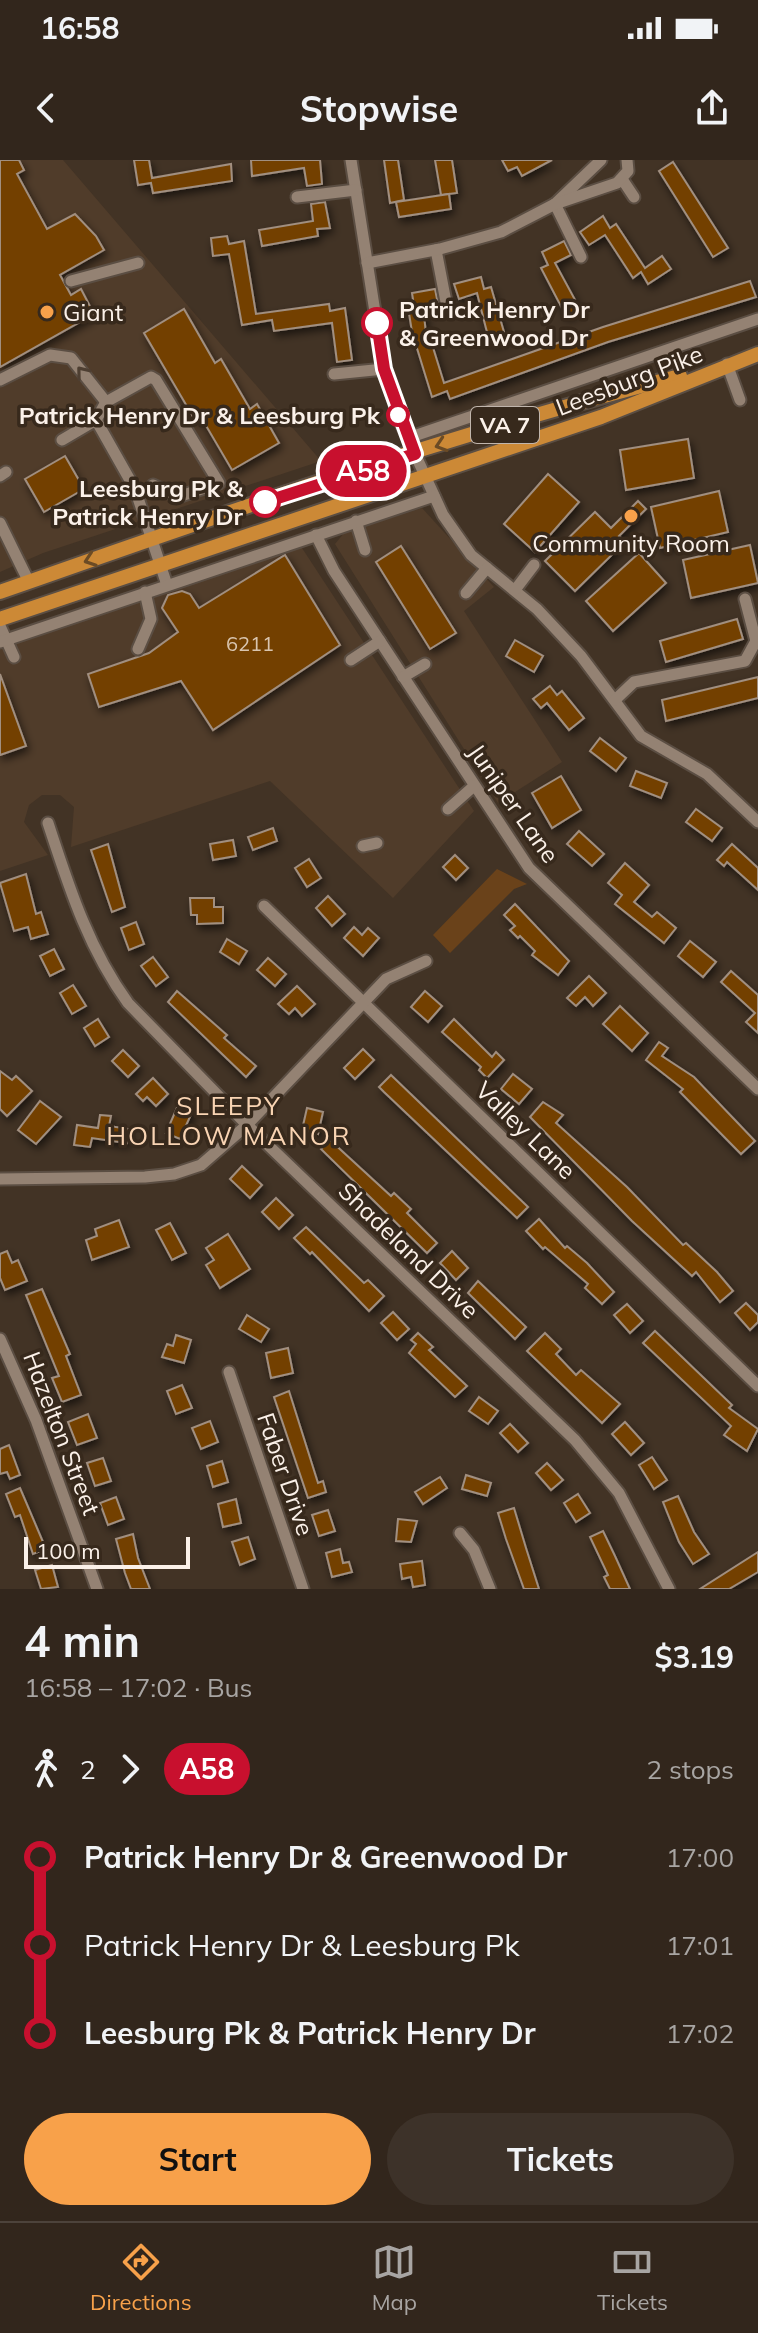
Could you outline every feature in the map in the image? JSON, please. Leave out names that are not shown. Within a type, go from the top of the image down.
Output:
[{"type":"main road","name":"Leesburg Pike","points":[[0,592],[152,539],[595,396],[758,354]]},
{"type":"main road","name":"Leesburg Pike","points":[[0,619],[601,417],[727,364]]},
{"type":"street","points":[[351,160],[384,369],[408,438],[434,496],[458,539],[581,656],[641,736],[707,774],[758,822]]},
{"type":"street","points":[[367,263],[436,250],[501,232],[555,204],[601,160]]},
{"type":"street","points":[[555,204],[561,205],[622,179],[628,171],[627,160]]},
{"type":"street","points":[[622,179],[634,197]]},
{"type":"street","points":[[297,197],[356,190]]},
{"type":"street","points":[[555,204],[581,257]]},
{"type":"street","points":[[436,250],[447,307]]},
{"type":"street","points":[[71,281],[138,263]]},
{"type":"street","points":[[408,438],[758,319]]},
{"type":"street","points":[[0,380],[50,355],[71,358],[106,402]]},
{"type":"street","points":[[727,364],[740,400]]},
{"type":"street","points":[[334,374],[384,369]]},
{"type":"street","points":[[62,440],[96,420],[106,402],[151,377],[156,380],[219,483],[178,497],[153,485]]},
{"type":"street","points":[[96,420],[135,489],[167,585]]},
{"type":"street","points":[[4,640],[434,496]]},
{"type":"street","points":[[356,521],[365,550]]},
{"type":"street","points":[[0,523],[29,582]]},
{"type":"street","name":"Juniper Lane","points":[[316,535],[334,571],[529,868],[758,1089]]},
{"type":"street","points":[[515,590],[534,565]]},
{"type":"street","points":[[466,593],[487,568]]},
{"type":"street","points":[[138,649],[151,619],[145,592]]},
{"type":"street","points":[[615,700],[634,682],[745,661],[756,641],[745,599]]},
{"type":"street","points":[[0,626],[14,657]]},
{"type":"street","points":[[351,660],[380,641]]},
{"type":"street","points":[[403,677],[425,664]]},
{"type":"street","points":[[448,809],[474,786]]},
{"type":"street","name":"Shadeland Drive","points":[[48,823],[80,920],[112,981],[160,1038],[247,1125],[575,1440],[634,1516],[669,1589]]},
{"type":"street","points":[[363,846],[377,843]]},
{"type":"street","name":"Valley Lane","points":[[264,906],[758,1386]]},
{"type":"street","points":[[0,1179],[174,1174],[212,1158],[386,979],[426,961]]},
{"type":"street","name":"Hazelton Street","points":[[0,1339],[36,1420],[97,1589]]},
{"type":"street","name":"Faber Drive","points":[[229,1372],[303,1589]]},
{"type":"street","points":[[460,1533],[474,1550],[490,1589]]},
{"type":"shaded area","points":[[0,160],[63,160],[321,461],[43,553],[0,572]]},
{"type":"shaded area","points":[[422,508],[494,587],[464,611],[562,762],[498,803],[335,544],[344,533]]},
{"type":"shaded area","points":[[300,545],[474,811],[393,898],[270,781],[71,847],[74,807],[60,795],[42,795],[29,805],[24,822],[48,855],[0,871],[0,648]]},
{"type":"shaded area","points":[[497,869],[527,884],[514,889],[450,953],[433,935]]},
{"type":"building","points":[[0,160],[19,160],[24,170],[17,174],[47,229],[75,214],[96,236],[104,250],[60,275],[71,295],[81,289],[94,314],[0,367]]},
{"type":"building","points":[[134,160],[149,160],[152,178],[231,164],[232,181],[153,193],[151,183],[138,185]]},
{"type":"building","points":[[251,160],[320,160],[322,184],[307,186],[304,168],[252,176]]},
{"type":"building","points":[[384,160],[398,160],[404,200],[390,203]]},
{"type":"building","points":[[435,160],[452,160],[457,193],[441,195]]},
{"type":"building","points":[[502,160],[552,160],[522,176],[517,167],[508,171]]},
{"type":"building","points":[[673,162],[728,248],[713,257],[659,171]]},
{"type":"building","points":[[449,194],[451,209],[399,217],[396,202]]},
{"type":"building","points":[[325,202],[330,228],[317,229],[318,236],[262,246],[259,230],[313,221],[311,204]]},
{"type":"building","points":[[603,216],[610,228],[616,224],[645,268],[662,256],[671,269],[648,284],[641,272],[633,278],[605,235],[589,245],[580,232]]},
{"type":"building","points":[[227,236],[229,244],[244,241],[256,314],[329,304],[330,311],[345,308],[352,360],[337,362],[332,323],[274,331],[272,320],[242,325],[229,254],[213,256],[211,238]]},
{"type":"building","points":[[564,241],[571,255],[555,263],[580,309],[566,316],[541,268],[548,265],[542,252]]},
{"type":"building","points":[[481,277],[484,289],[491,287],[506,339],[490,344],[477,293],[459,299],[454,284]]},
{"type":"building","points":[[750,281],[756,297],[608,342],[450,399],[447,391],[432,397],[412,332],[408,307],[414,306],[412,293],[435,289],[438,304],[423,306],[427,343],[431,341],[444,383],[603,327]]},
{"type":"building","points":[[184,309],[215,363],[221,359],[250,409],[257,404],[279,443],[232,470],[201,417],[195,420],[144,333]]},
{"type":"building","points":[[688,439],[694,478],[626,490],[620,450]]},
{"type":"building","points":[[65,456],[84,489],[44,512],[25,479]]},
{"type":"building","points":[[548,474],[579,502],[535,552],[504,524]]},
{"type":"building","points":[[719,491],[728,532],[660,548],[651,507]]},
{"type":"building","points":[[638,501],[646,509],[619,536],[625,542],[575,591],[545,561],[595,512],[611,528]]},
{"type":"building","points":[[750,545],[758,583],[691,598],[683,560]]},
{"type":"building","points":[[401,546],[456,633],[430,649],[376,562]]},
{"type":"building","points":[[639,553],[666,583],[613,631],[586,601]]},
{"type":"building","points":[[285,555],[340,645],[213,730],[181,681],[99,707],[88,674],[149,653],[178,632],[162,608],[168,595],[182,591],[190,594],[199,608]]},
{"type":"building","points":[[737,619],[743,639],[666,662],[660,641]]},
{"type":"building","points":[[515,640],[543,656],[534,672],[506,656]]},
{"type":"building","points":[[0,674],[26,746],[0,755]]},
{"type":"building","points":[[758,677],[758,698],[666,721],[662,700]]},
{"type":"building","points":[[550,686],[557,695],[562,691],[584,718],[569,730],[547,703],[541,708],[533,699]]},
{"type":"building","points":[[600,738],[626,758],[616,771],[590,751]]},
{"type":"building","points":[[636,771],[667,783],[661,798],[630,786]]},
{"type":"building","points":[[561,776],[581,810],[552,828],[532,793]]},
{"type":"building","points":[[696,809],[722,828],[712,841],[686,822]]},
{"type":"building","points":[[273,828],[277,841],[253,850],[248,837]]},
{"type":"building","points":[[579,831],[604,854],[592,866],[567,844]]},
{"type":"building","points":[[233,840],[236,856],[213,860],[210,844]]},
{"type":"building","points":[[108,844],[125,907],[112,912],[91,850]]},
{"type":"building","points":[[732,844],[758,868],[758,890],[727,862],[724,866],[717,860]]},
{"type":"building","points":[[455,855],[468,868],[456,880],[443,867]]},
{"type":"building","points":[[309,859],[321,878],[307,887],[295,868]]},
{"type":"building","points":[[625,863],[649,885],[634,902],[652,917],[657,912],[676,928],[664,943],[615,904],[622,895],[608,883]]},
{"type":"building","points":[[26,874],[36,914],[41,912],[48,934],[31,939],[28,927],[14,931],[0,883]]},
{"type":"building","points":[[328,896],[345,914],[332,926],[316,908]]},
{"type":"building","points":[[190,898],[214,898],[214,907],[223,907],[223,923],[197,924],[197,915],[191,915]]},
{"type":"building","points":[[515,904],[569,961],[558,975],[532,955],[535,951],[510,930],[515,926],[504,915]]},
{"type":"building","points":[[136,922],[144,944],[129,950],[121,928]]},
{"type":"building","points":[[354,927],[362,935],[368,928],[379,938],[363,956],[344,938]]},
{"type":"building","points":[[227,939],[247,951],[239,964],[220,952]]},
{"type":"building","points":[[690,941],[716,962],[703,977],[678,956]]},
{"type":"building","points":[[54,949],[64,969],[50,976],[40,956]]},
{"type":"building","points":[[153,957],[168,977],[156,986],[141,966]]},
{"type":"building","points":[[268,958],[286,974],[275,986],[257,970]]},
{"type":"building","points":[[731,971],[758,995],[758,1033],[746,1022],[755,1013],[721,982]]},
{"type":"building","points":[[589,976],[606,993],[593,1006],[585,997],[576,1006],[567,998]]},
{"type":"building","points":[[73,985],[86,1006],[72,1014],[60,993]]},
{"type":"building","points":[[297,986],[315,1004],[302,1016],[295,1008],[289,1014],[278,1004]]},
{"type":"building","points":[[177,991],[227,1035],[224,1038],[256,1066],[246,1077],[168,1002]]},
{"type":"building","points":[[425,991],[442,1006],[428,1022],[411,1007]]},
{"type":"building","points":[[620,1006],[648,1033],[632,1051],[603,1024]]},
{"type":"building","points":[[98,1019],[109,1037],[95,1046],[84,1028]]},
{"type":"building","points":[[454,1019],[492,1057],[496,1052],[504,1060],[487,1078],[479,1070],[481,1067],[442,1032]]},
{"type":"building","points":[[659,1042],[668,1048],[662,1056],[694,1077],[755,1141],[741,1154],[680,1092],[683,1089],[646,1060]]},
{"type":"building","points":[[363,1049],[374,1060],[355,1079],[344,1068]]},
{"type":"building","points":[[123,1050],[139,1066],[128,1077],[112,1061]]},
{"type":"building","points":[[0,1071],[12,1080],[16,1076],[32,1091],[7,1116],[0,1109]]},
{"type":"building","points":[[513,1074],[532,1089],[519,1104],[501,1089]]},
{"type":"building","points":[[391,1075],[528,1207],[517,1218],[379,1087]]},
{"type":"building","points":[[153,1078],[168,1094],[156,1106],[147,1097],[143,1101],[136,1094]]},
{"type":"building","points":[[40,1101],[61,1117],[36,1144],[18,1130]]},
{"type":"building","points":[[543,1102],[563,1115],[556,1123],[627,1187],[683,1245],[686,1243],[717,1272],[733,1291],[720,1302],[696,1272],[692,1276],[632,1221],[530,1117]]},
{"type":"building","points":[[179,1103],[193,1110],[180,1139],[166,1133]]},
{"type":"building","points":[[307,1108],[323,1112],[318,1134],[302,1130]]},
{"type":"building","points":[[100,1115],[111,1116],[109,1126],[129,1129],[127,1143],[92,1138],[90,1147],[74,1145],[77,1125],[98,1128]]},
{"type":"building","points":[[330,1140],[391,1196],[394,1193],[411,1209],[407,1213],[437,1243],[427,1253],[321,1149]]},
{"type":"building","points":[[242,1166],[262,1185],[250,1198],[230,1179]]},
{"type":"building","points":[[276,1198],[293,1215],[279,1229],[262,1212]]},
{"type":"building","points":[[539,1219],[565,1248],[567,1246],[587,1263],[614,1292],[602,1304],[585,1288],[588,1284],[545,1247],[543,1249],[526,1231]]},
{"type":"building","points":[[119,1220],[129,1247],[92,1260],[86,1240],[97,1236],[95,1229]]},
{"type":"building","points":[[170,1223],[186,1253],[172,1260],[156,1230]]},
{"type":"building","points":[[306,1227],[364,1283],[368,1280],[384,1296],[369,1311],[312,1252],[310,1254],[294,1238]]},
{"type":"building","points":[[228,1234],[250,1269],[220,1288],[206,1265],[214,1260],[206,1248]]},
{"type":"building","points":[[7,1251],[12,1263],[18,1260],[27,1281],[5,1290],[0,1278],[0,1254]]},
{"type":"building","points":[[452,1251],[468,1268],[456,1280],[440,1263]]},
{"type":"building","points":[[478,1281],[526,1327],[515,1339],[468,1293]]},
{"type":"building","points":[[42,1289],[70,1354],[66,1356],[81,1395],[62,1402],[52,1378],[59,1376],[26,1295]]},
{"type":"building","points":[[746,1303],[758,1315],[758,1322],[750,1330],[735,1313]]},
{"type":"building","points":[[627,1304],[643,1321],[630,1333],[614,1315]]},
{"type":"building","points":[[393,1312],[409,1329],[397,1340],[381,1323]]},
{"type":"building","points":[[247,1315],[269,1329],[261,1342],[239,1329]]},
{"type":"building","points":[[655,1331],[732,1405],[729,1408],[758,1429],[747,1451],[724,1435],[731,1426],[643,1343]]},
{"type":"building","points":[[418,1333],[433,1347],[429,1350],[467,1386],[455,1397],[409,1353],[416,1344],[411,1340]]},
{"type":"building","points":[[545,1333],[561,1349],[556,1354],[576,1375],[581,1370],[620,1404],[602,1423],[527,1351]]},
{"type":"building","points":[[176,1335],[191,1340],[184,1363],[162,1357],[167,1344],[173,1346]]},
{"type":"building","points":[[288,1348],[293,1373],[271,1378],[266,1353]]},
{"type":"building","points":[[182,1385],[192,1408],[176,1414],[167,1391]]},
{"type":"building","points":[[289,1391],[318,1483],[323,1481],[326,1492],[308,1498],[274,1397]]},
{"type":"building","points":[[479,1397],[498,1411],[488,1424],[469,1411]]},
{"type":"building","points":[[88,1414],[97,1438],[77,1445],[68,1422]]},
{"type":"building","points":[[210,1421],[218,1442],[201,1449],[192,1428]]},
{"type":"building","points":[[625,1422],[644,1443],[631,1455],[612,1434]]},
{"type":"building","points":[[510,1424],[528,1443],[518,1452],[500,1433]]},
{"type":"building","points":[[9,1445],[20,1475],[10,1479],[7,1472],[0,1474],[0,1449]]},
{"type":"building","points":[[652,1457],[667,1480],[654,1489],[639,1465]]},
{"type":"building","points":[[103,1458],[111,1481],[95,1486],[87,1463]]},
{"type":"building","points":[[222,1461],[228,1482],[213,1487],[207,1466]]},
{"type":"building","points":[[547,1463],[563,1480],[551,1490],[536,1473]]},
{"type":"building","points":[[466,1475],[491,1483],[487,1496],[462,1489]]},
{"type":"building","points":[[440,1477],[447,1488],[423,1504],[415,1492]]},
{"type":"building","points":[[20,1488],[46,1549],[33,1554],[20,1515],[15,1517],[6,1494]]},
{"type":"building","points":[[578,1494],[590,1513],[576,1522],[564,1503]]},
{"type":"building","points":[[678,1496],[694,1532],[709,1554],[693,1564],[679,1542],[663,1502]]},
{"type":"building","points":[[116,1497],[124,1519],[108,1525],[100,1503]]},
{"type":"building","points":[[236,1499],[241,1523],[223,1527],[218,1504]]},
{"type":"building","points":[[514,1508],[539,1589],[524,1589],[506,1539],[498,1513]]},
{"type":"building","points":[[328,1510],[335,1531],[319,1536],[312,1515]]},
{"type":"building","points":[[398,1519],[417,1521],[411,1542],[396,1541]]},
{"type":"building","points":[[603,1531],[630,1589],[610,1589],[604,1577],[608,1575],[590,1537]]},
{"type":"building","points":[[133,1534],[150,1589],[131,1589],[125,1573],[116,1539]]},
{"type":"building","points":[[248,1537],[255,1559],[240,1565],[232,1542]]},
{"type":"building","points":[[340,1549],[343,1563],[349,1562],[352,1572],[332,1577],[326,1553]]},
{"type":"building","points":[[758,1552],[758,1572],[729,1589],[700,1589]]},
{"type":"building","points":[[422,1561],[425,1585],[413,1587],[411,1577],[402,1579],[400,1564]]},
{"type":"building","points":[[52,1565],[58,1587],[41,1589],[35,1570]]},
{"type":"bus line","name":"A58","points":[[265,502],[415,454],[400,421],[384,369],[377,323]]},
{"type":"place","name":"Giant","points":[[47,312]]},
{"type":"place","name":"Patrick Henry Dr & Greenwood Dr","points":[[377,323]]},
{"type":"place","name":"Patrick Henry Dr & Leesburg Pk","points":[[398,415]]},
{"type":"place","name":"Leesburg Pk & Patrick Henry Dr","points":[[265,502]]},
{"type":"place","name":"Community Room","points":[[631,516]]},
{"type":"district","name":"SLEEPY HOLLOW MANOR","points":[[229,1120]]}]
